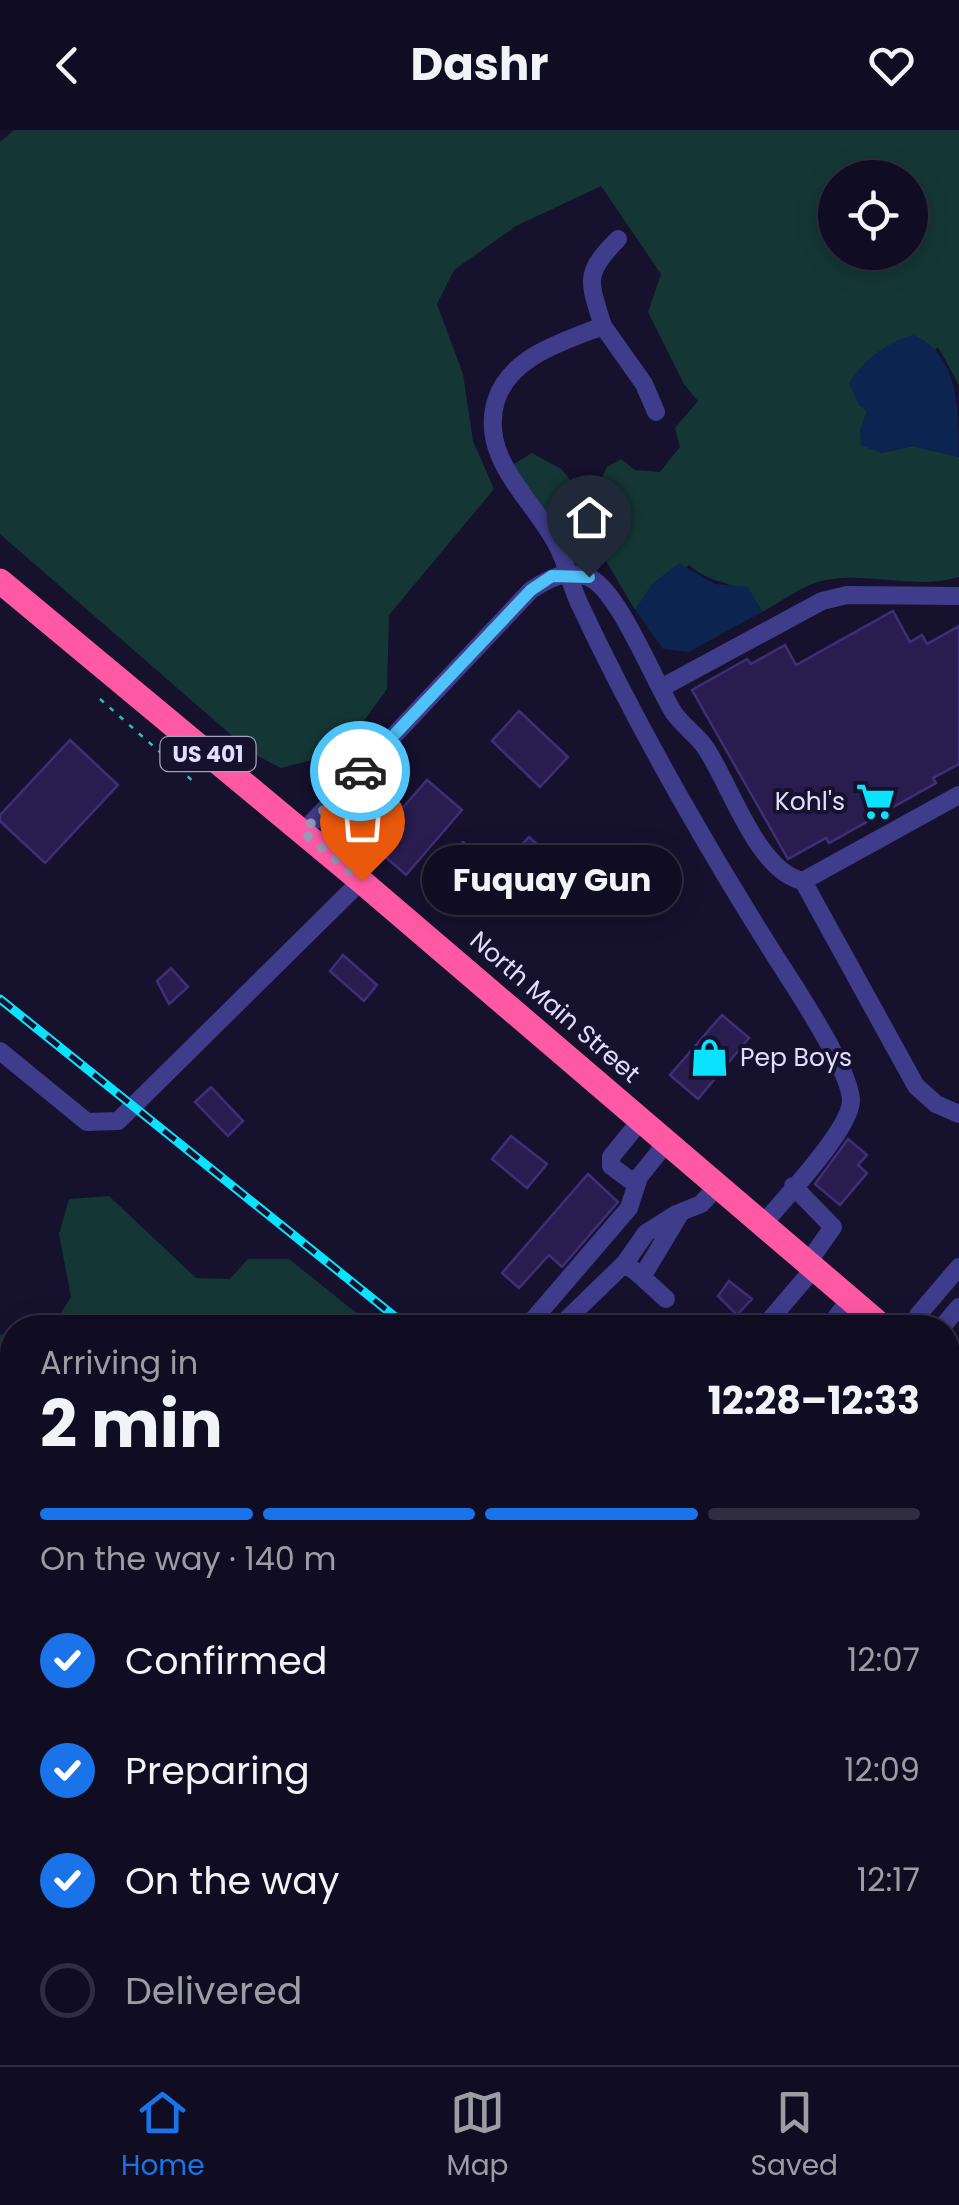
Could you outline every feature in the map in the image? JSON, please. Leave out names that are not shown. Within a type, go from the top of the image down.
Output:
[{"type":"highway","name":"North Main Street","points":[[0,581],[362,881],[870,1315]]},
{"type":"street","points":[[618,239],[598,260],[590,278],[603,326],[644,384],[656,412]]},
{"type":"street","points":[[603,326],[529,360],[501,388],[493,412],[501,458],[579,576],[609,596],[676,715],[704,745],[763,850],[779,870],[803,881],[916,1086],[936,1104],[959,1114]]},
{"type":"street","points":[[303,832],[531,590],[552,576],[579,576]]},
{"type":"street","points":[[579,576],[578,603],[619,681],[717,858],[819,1024],[850,1089],[845,1120],[764,1223]]},
{"type":"street","points":[[661,688],[822,600],[847,594],[959,596]]},
{"type":"street","points":[[803,881],[959,795]]},
{"type":"street","points":[[0,1051],[87,1122],[118,1120],[362,881]]},
{"type":"street","points":[[639,1178],[630,1180],[612,1166],[612,1158],[640,1120]]},
{"type":"street","points":[[537,1315],[629,1208],[639,1178],[667,1142]]},
{"type":"street","points":[[571,1315],[625,1263],[646,1233],[701,1204],[719,1185]]},
{"type":"street","points":[[773,1315],[812,1264],[833,1227],[794,1186]]},
{"type":"street","points":[[642,1278],[681,1212]]},
{"type":"street","points":[[625,1263],[666,1299]]},
{"type":"street","points":[[918,1315],[959,1267]]},
{"type":"street","points":[[838,1315],[851,1298]]},
{"type":"path","points":[[100,699],[195,783]]},
{"type":"green space","points":[[14,130],[959,130],[959,385],[938,347],[867,411],[860,432],[881,453],[913,446],[959,457],[959,577],[926,582],[826,580],[801,589],[762,612],[748,594],[689,565],[635,610],[594,541],[546,539],[523,504],[514,464],[532,453],[561,469],[579,490],[595,493],[607,467],[621,459],[635,470],[660,472],[680,447],[675,428],[698,401],[684,384],[648,312],[661,274],[601,186],[516,226],[454,270],[437,304],[463,374],[473,441],[494,489],[389,615],[387,689],[363,722],[328,756],[281,768],[252,753],[0,534],[0,142]]},
{"type":"green space","points":[[109,1196],[196,1278],[230,1279],[248,1259],[289,1259],[359,1315],[59,1315],[71,1297],[59,1234],[69,1199]]},
{"type":"water","points":[[913,335],[940,355],[948,369],[957,403],[959,457],[913,446],[881,453],[861,445],[860,432],[867,411],[859,405],[849,384],[876,353]]},
{"type":"water","points":[[679,563],[715,584],[748,587],[762,612],[689,652],[663,649],[635,610],[652,584]]},
{"type":"building","points":[[893,611],[910,642],[922,635],[927,644],[959,626],[959,764],[933,778],[936,783],[829,843],[826,838],[788,859],[692,690],[747,659],[751,664],[785,645],[796,665]]},
{"type":"building","points":[[519,711],[568,757],[540,787],[492,741]]},
{"type":"building","points":[[70,740],[118,785],[45,863],[0,821],[0,815]]},
{"type":"building","points":[[427,780],[462,810],[406,875],[371,844]]},
{"type":"building","points":[[529,837],[539,846],[531,855],[540,864],[496,912],[490,906],[485,912],[471,899]]},
{"type":"building","points":[[463,842],[479,855],[459,879],[444,866]]},
{"type":"building","points":[[593,849],[602,857],[552,913],[543,905]]},
{"type":"building","points":[[343,955],[377,985],[364,1001],[330,971]]},
{"type":"building","points":[[171,968],[188,987],[169,1004],[157,981]]},
{"type":"building","name":"Pep Boys","points":[[722,1015],[749,1038],[698,1099],[670,1075]]},
{"type":"building","points":[[211,1087],[243,1121],[228,1136],[195,1102]]},
{"type":"building","points":[[511,1136],[547,1164],[527,1188],[492,1159]]},
{"type":"building","points":[[848,1139],[867,1155],[858,1165],[867,1173],[840,1205],[815,1184]]},
{"type":"building","points":[[588,1174],[618,1202],[562,1267],[549,1255],[519,1288],[502,1273]]},
{"type":"building","points":[[729,1281],[752,1299],[737,1315],[718,1296]]},
{"type":"railway","points":[[0,999],[393,1315]]},
{"type":"way so far","points":[[360,771],[303,832],[362,881]]},
{"type":"place","name":"Kohl's","points":[[875,801]]},
{"type":"place","name":"Fuquay Gun","points":[[362,881]]},
{"type":"place","name":"Pep Boys","points":[[710,1057]]},
{"type":"route","points":[[360,771],[531,590],[552,576],[589,577]]}]
